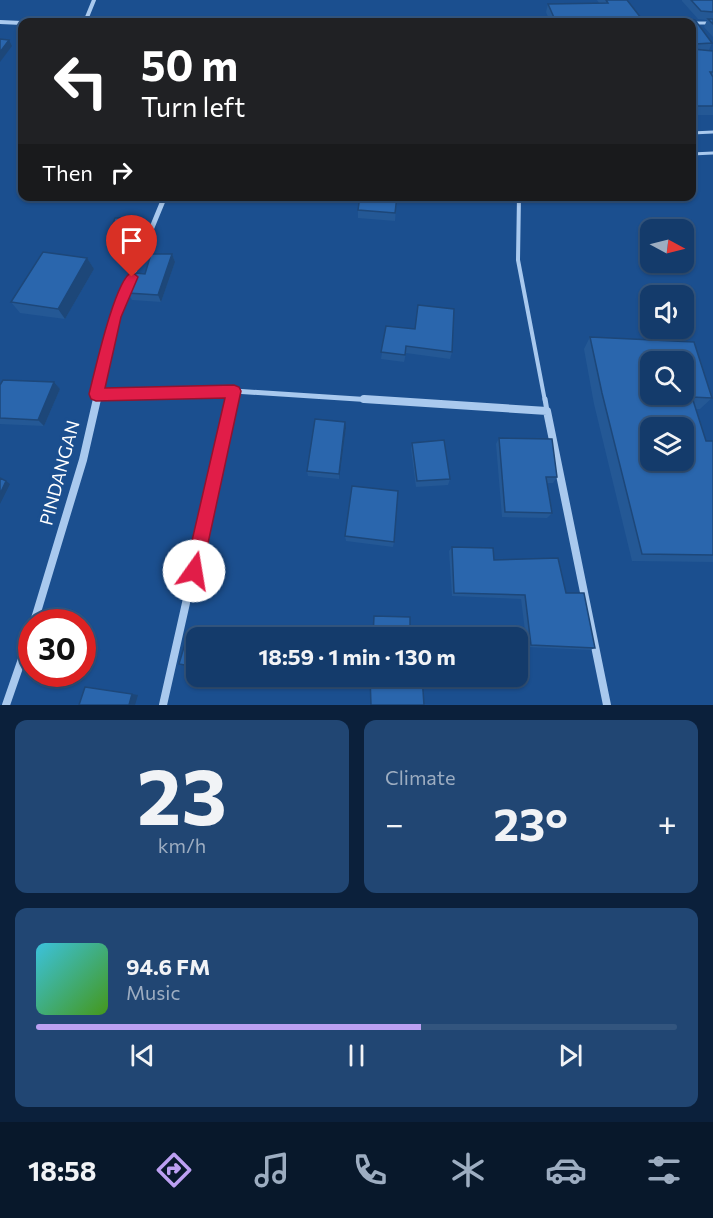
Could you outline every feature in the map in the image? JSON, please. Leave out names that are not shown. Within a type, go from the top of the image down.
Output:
[{"type":"street","points":[[87,18],[94,0]]},
{"type":"street","points":[[0,22],[18,23]]},
{"type":"street","name":"PINDANGAN","points":[[38,609],[83,460],[115,317],[163,201]]},
{"type":"street","points":[[96,394],[234,391],[547,411],[607,705]]},
{"type":"street","points":[[163,705],[234,391]]},
{"type":"street","points":[[6,705],[18,670]]},
{"type":"lane","points":[[696,23],[713,23]]},
{"type":"lane","points":[[696,133],[713,132]]},
{"type":"lane","points":[[696,154],[713,153]]},
{"type":"lane","points":[[519,201],[518,260],[547,411]]},
{"type":"building","points":[[606,0],[627,0],[641,18],[554,18],[548,4],[608,3]]},
{"type":"building","points":[[691,0],[713,0],[713,12],[701,11]]},
{"type":"building","points":[[696,21],[712,43],[696,44]]},
{"type":"building","points":[[0,39],[9,40],[0,52]]},
{"type":"building","points":[[696,49],[713,51],[713,72],[710,72],[713,77],[713,106],[696,106]]},
{"type":"building","points":[[359,201],[396,201],[395,213],[358,210]]},
{"type":"building","points":[[115,218],[136,218],[129,238],[108,237]]},
{"type":"building","points":[[43,252],[87,258],[58,309],[11,302]]},
{"type":"building","points":[[151,254],[172,254],[158,295],[128,293],[136,273],[145,274]]},
{"type":"building","points":[[418,305],[454,309],[452,352],[406,346],[405,355],[381,352],[386,326],[415,329]]},
{"type":"building","points":[[590,337],[694,342],[712,398],[694,397],[694,351],[640,351],[640,405],[694,403],[706,441],[713,441],[713,555],[642,554]]},
{"type":"building","points":[[3,380],[54,382],[38,420],[0,418],[0,385]]},
{"type":"building","points":[[315,419],[345,422],[339,474],[307,471]]},
{"type":"building","points":[[499,438],[552,439],[557,477],[546,477],[552,513],[505,512]]},
{"type":"building","points":[[444,440],[450,479],[417,481],[412,443]]},
{"type":"building","points":[[0,478],[6,481],[0,494]]},
{"type":"building","points":[[352,486],[398,491],[394,542],[345,536]]},
{"type":"building","points":[[452,547],[493,548],[494,560],[558,558],[566,593],[584,593],[595,648],[531,645],[525,595],[454,593]]},
{"type":"building","points":[[374,616],[410,617],[410,627],[374,627]]},
{"type":"building","points":[[186,640],[186,665],[179,664]]},
{"type":"building","points":[[85,687],[132,694],[129,705],[79,705]]},
{"type":"building","points":[[370,687],[423,687],[424,705],[371,705]]},
{"type":"route","points":[[132,277],[115,317],[96,394],[234,391],[194,571]]}]
